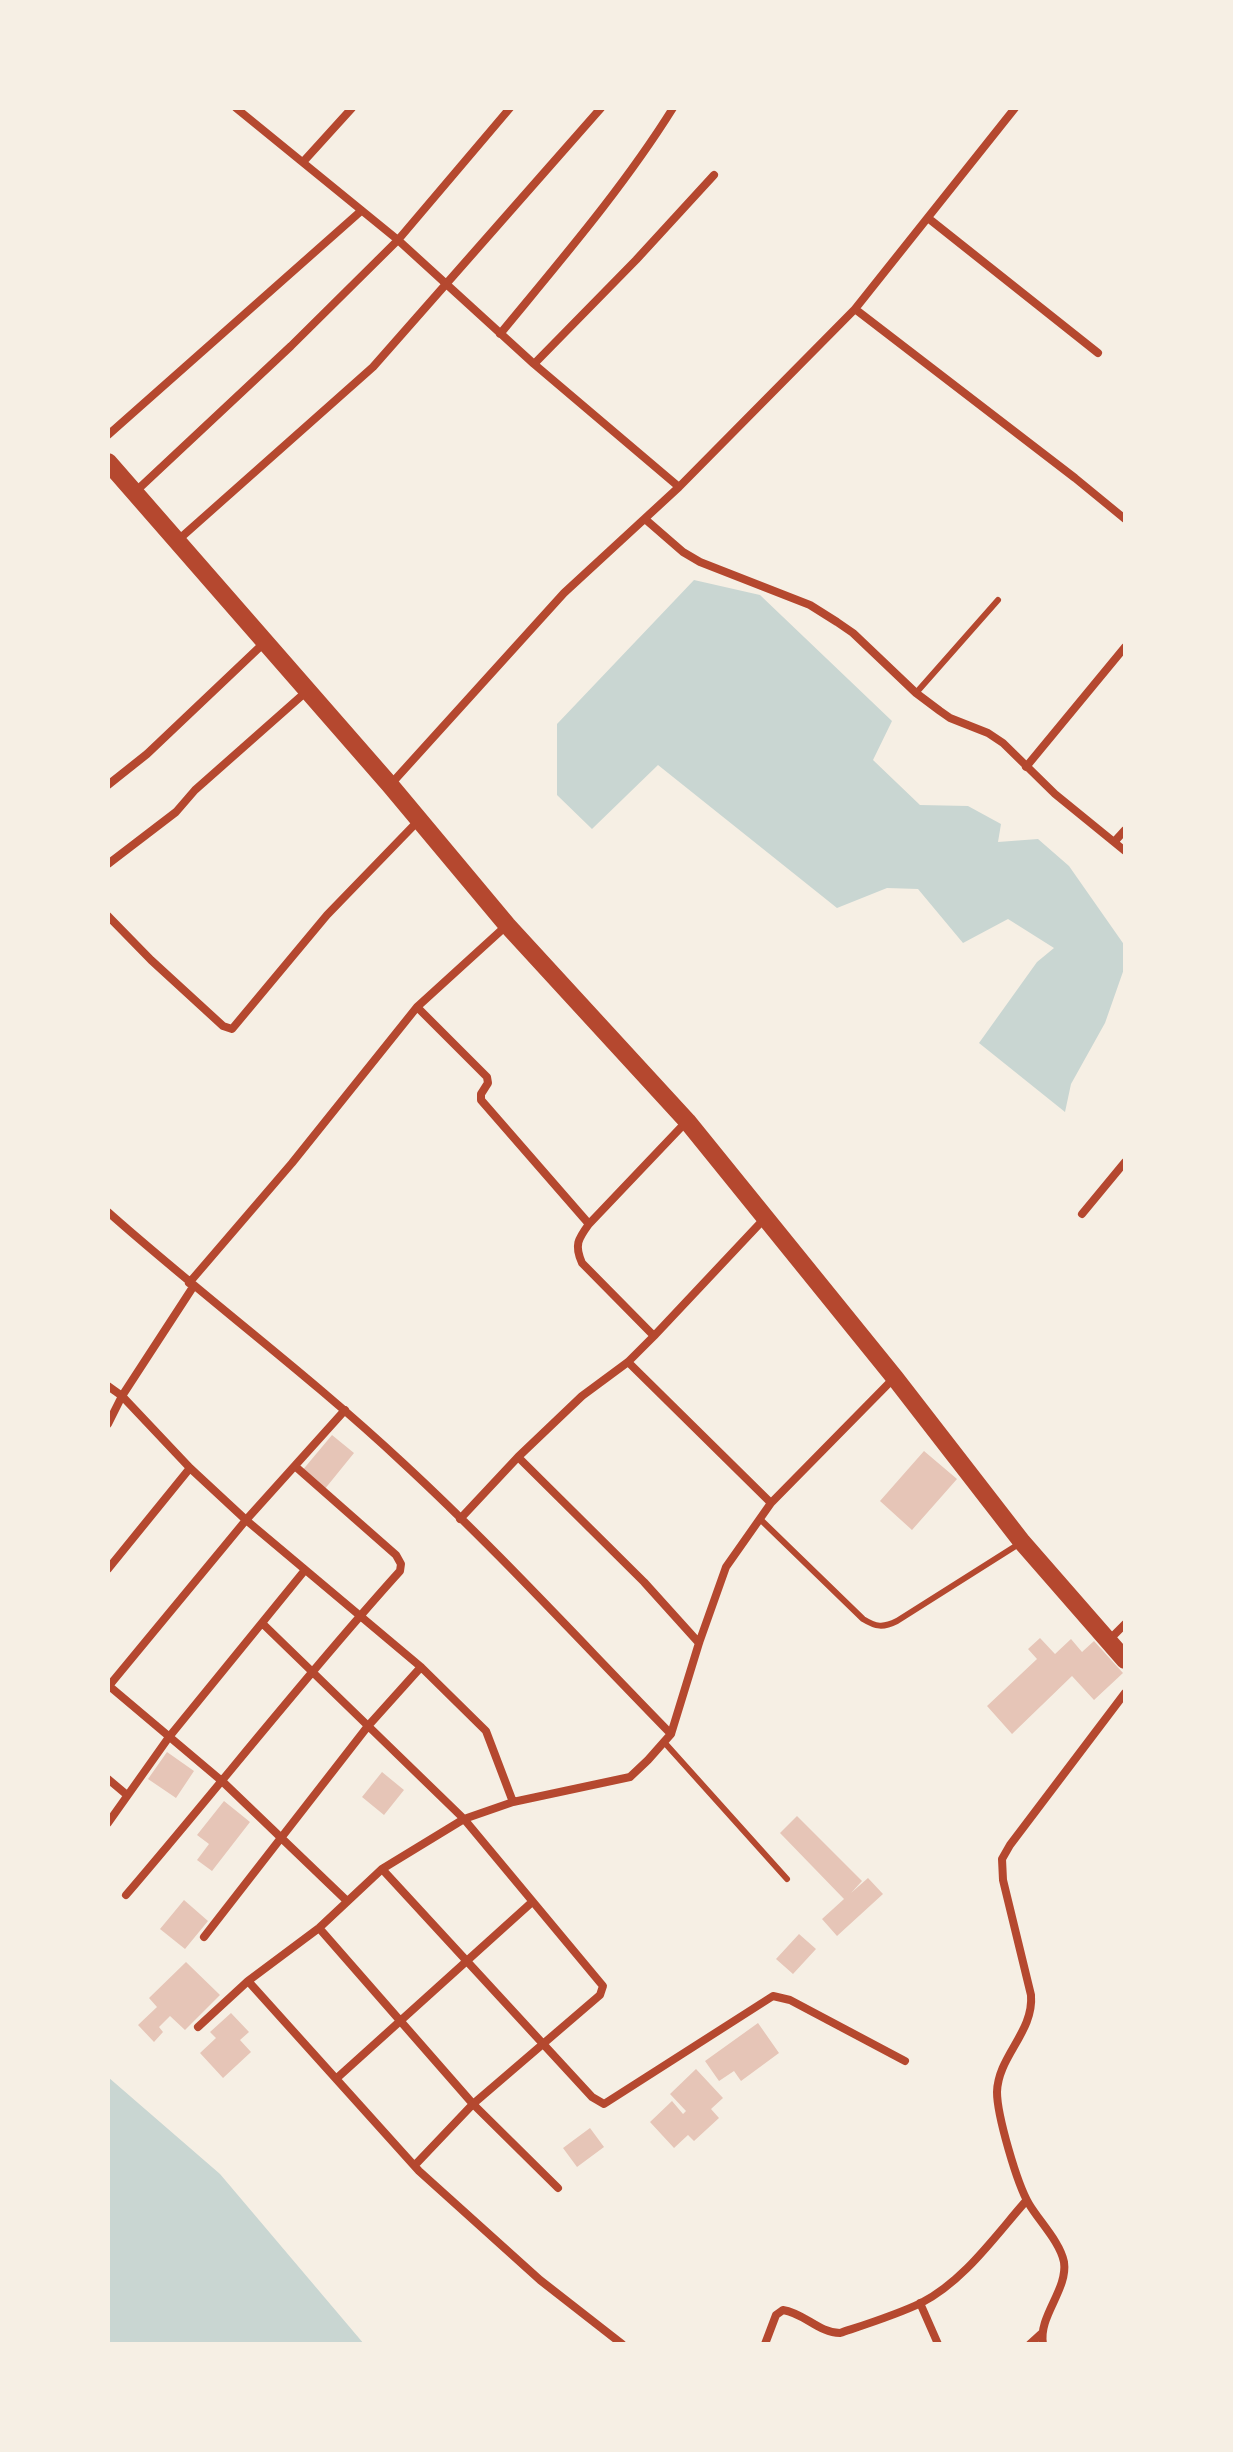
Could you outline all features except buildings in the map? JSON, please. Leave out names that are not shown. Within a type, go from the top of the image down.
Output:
[{"type":"main road","points":[[108,462],[390,785],[507,925],[687,1121],[895,1378],[1022,1542],[1125,1660]]},
{"type":"street","points":[[236,108],[398,240],[534,364],[679,487]]},
{"type":"street","points":[[303,162],[352,108]]},
{"type":"street","points":[[134,493],[291,346],[398,240],[510,108]]},
{"type":"street","points":[[177,541],[373,367],[601,108]]},
{"type":"street","points":[[500,334],[577,241],[673,108]]},
{"type":"street","points":[[390,785],[564,593],[679,487],[855,309],[1015,108]]},
{"type":"street","points":[[534,364],[714,175]]},
{"type":"street","points":[[108,435],[361,211]]},
{"type":"street","points":[[928,218],[1098,353]]},
{"type":"street","points":[[855,309],[1125,519]]},
{"type":"street","points":[[645,519],[683,552],[700,562],[810,605],[853,633],[916,693],[950,718],[995,737],[1055,794],[1125,851]]},
{"type":"street","points":[[108,785],[147,754],[265,642]]},
{"type":"street","points":[[1026,767],[1125,647]]},
{"type":"street","points":[[108,864],[176,812],[195,790],[308,690]]},
{"type":"street","points":[[108,916],[212,1016],[227,1029],[232,1029],[327,915],[419,820]]},
{"type":"street","points":[[1115,841],[1125,830]]},
{"type":"street","points":[[108,1424],[191,1285],[417,1007],[507,925]]},
{"type":"street","points":[[417,1007],[487,1077],[488,1083],[481,1100],[589,1224]]},
{"type":"street","points":[[654,1336],[582,1263],[576,1251],[576,1242],[589,1224],[687,1121]]},
{"type":"street","points":[[1082,1214],[1125,1162]]},
{"type":"street","points":[[108,1212],[191,1285],[345,1410],[404,1464],[671,1734]]},
{"type":"street","points":[[460,1519],[518,1457],[582,1396],[628,1362],[766,1218]]},
{"type":"street","points":[[628,1362],[771,1503]]},
{"type":"street","points":[[198,2027],[248,1981],[319,1928],[382,1869],[464,1819],[513,1802],[630,1777],[671,1734],[726,1567],[771,1503],[895,1378]]},
{"type":"street","points":[[108,1386],[122,1396],[190,1468],[246,1520],[421,1667],[486,1731],[513,1802]]},
{"type":"street","points":[[345,1410],[246,1520],[108,1686],[223,1782],[347,1901]]},
{"type":"street","points":[[518,1457],[644,1582],[699,1643]]},
{"type":"street","points":[[126,1895],[400,1571],[401,1564],[396,1555],[296,1467]]},
{"type":"street","points":[[108,1569],[190,1468]]},
{"type":"street","points":[[108,1823],[169,1737],[305,1570]]},
{"type":"street","points":[[263,1624],[464,1819],[603,1986],[600,1995],[473,2104],[415,2165]]},
{"type":"street","points":[[1108,1641],[1125,1624]]},
{"type":"street","points":[[204,1937],[368,1726],[421,1667]]},
{"type":"street","points":[[1030,2344],[1041,2334],[1063,2277],[1064,2266],[1062,2255],[1026,2201],[997,2105],[997,2087],[1004,2065],[1032,2010],[1003,1880],[1002,1859],[1125,1693]]},
{"type":"street","points":[[108,1779],[127,1795]]},
{"type":"street","points":[[382,1869],[592,2097],[604,2104],[773,1996],[790,2000],[905,2061]]},
{"type":"street","points":[[337,2078],[531,1903]]},
{"type":"street","points":[[319,1928],[473,2104],[558,2188]]},
{"type":"street","points":[[248,1981],[419,2171],[540,2280],[622,2344]]},
{"type":"street","points":[[765,2344],[776,2315],[783,2310],[791,2311],[831,2333],[840,2333],[920,2303],[967,2268],[1026,2201]]},
{"type":"street","points":[[920,2303],[938,2344]]},
{"type":"street","points":[[1041,2334],[1043,2344]]},
{"type":"lane","points":[[916,693],[998,600]]},
{"type":"lane","points":[[760,1519],[863,1619],[874,1626],[885,1627],[1022,1542]]},
{"type":"lane","points":[[664,1742],[787,1879]]},
{"type":"shaded area","points":[[694,580],[760,595],[892,721],[873,760],[920,805],[968,806],[1001,824],[998,842],[1038,839],[1069,866],[1125,946],[1125,966],[1105,1023],[1071,1084],[1065,1112],[979,1043],[1037,962],[1054,948],[1008,919],[963,943],[918,889],[887,888],[837,908],[658,765],[592,829],[557,795],[557,724]]},
{"type":"shaded area","points":[[108,2077],[220,2174],[364,2344],[108,2344]]}]
